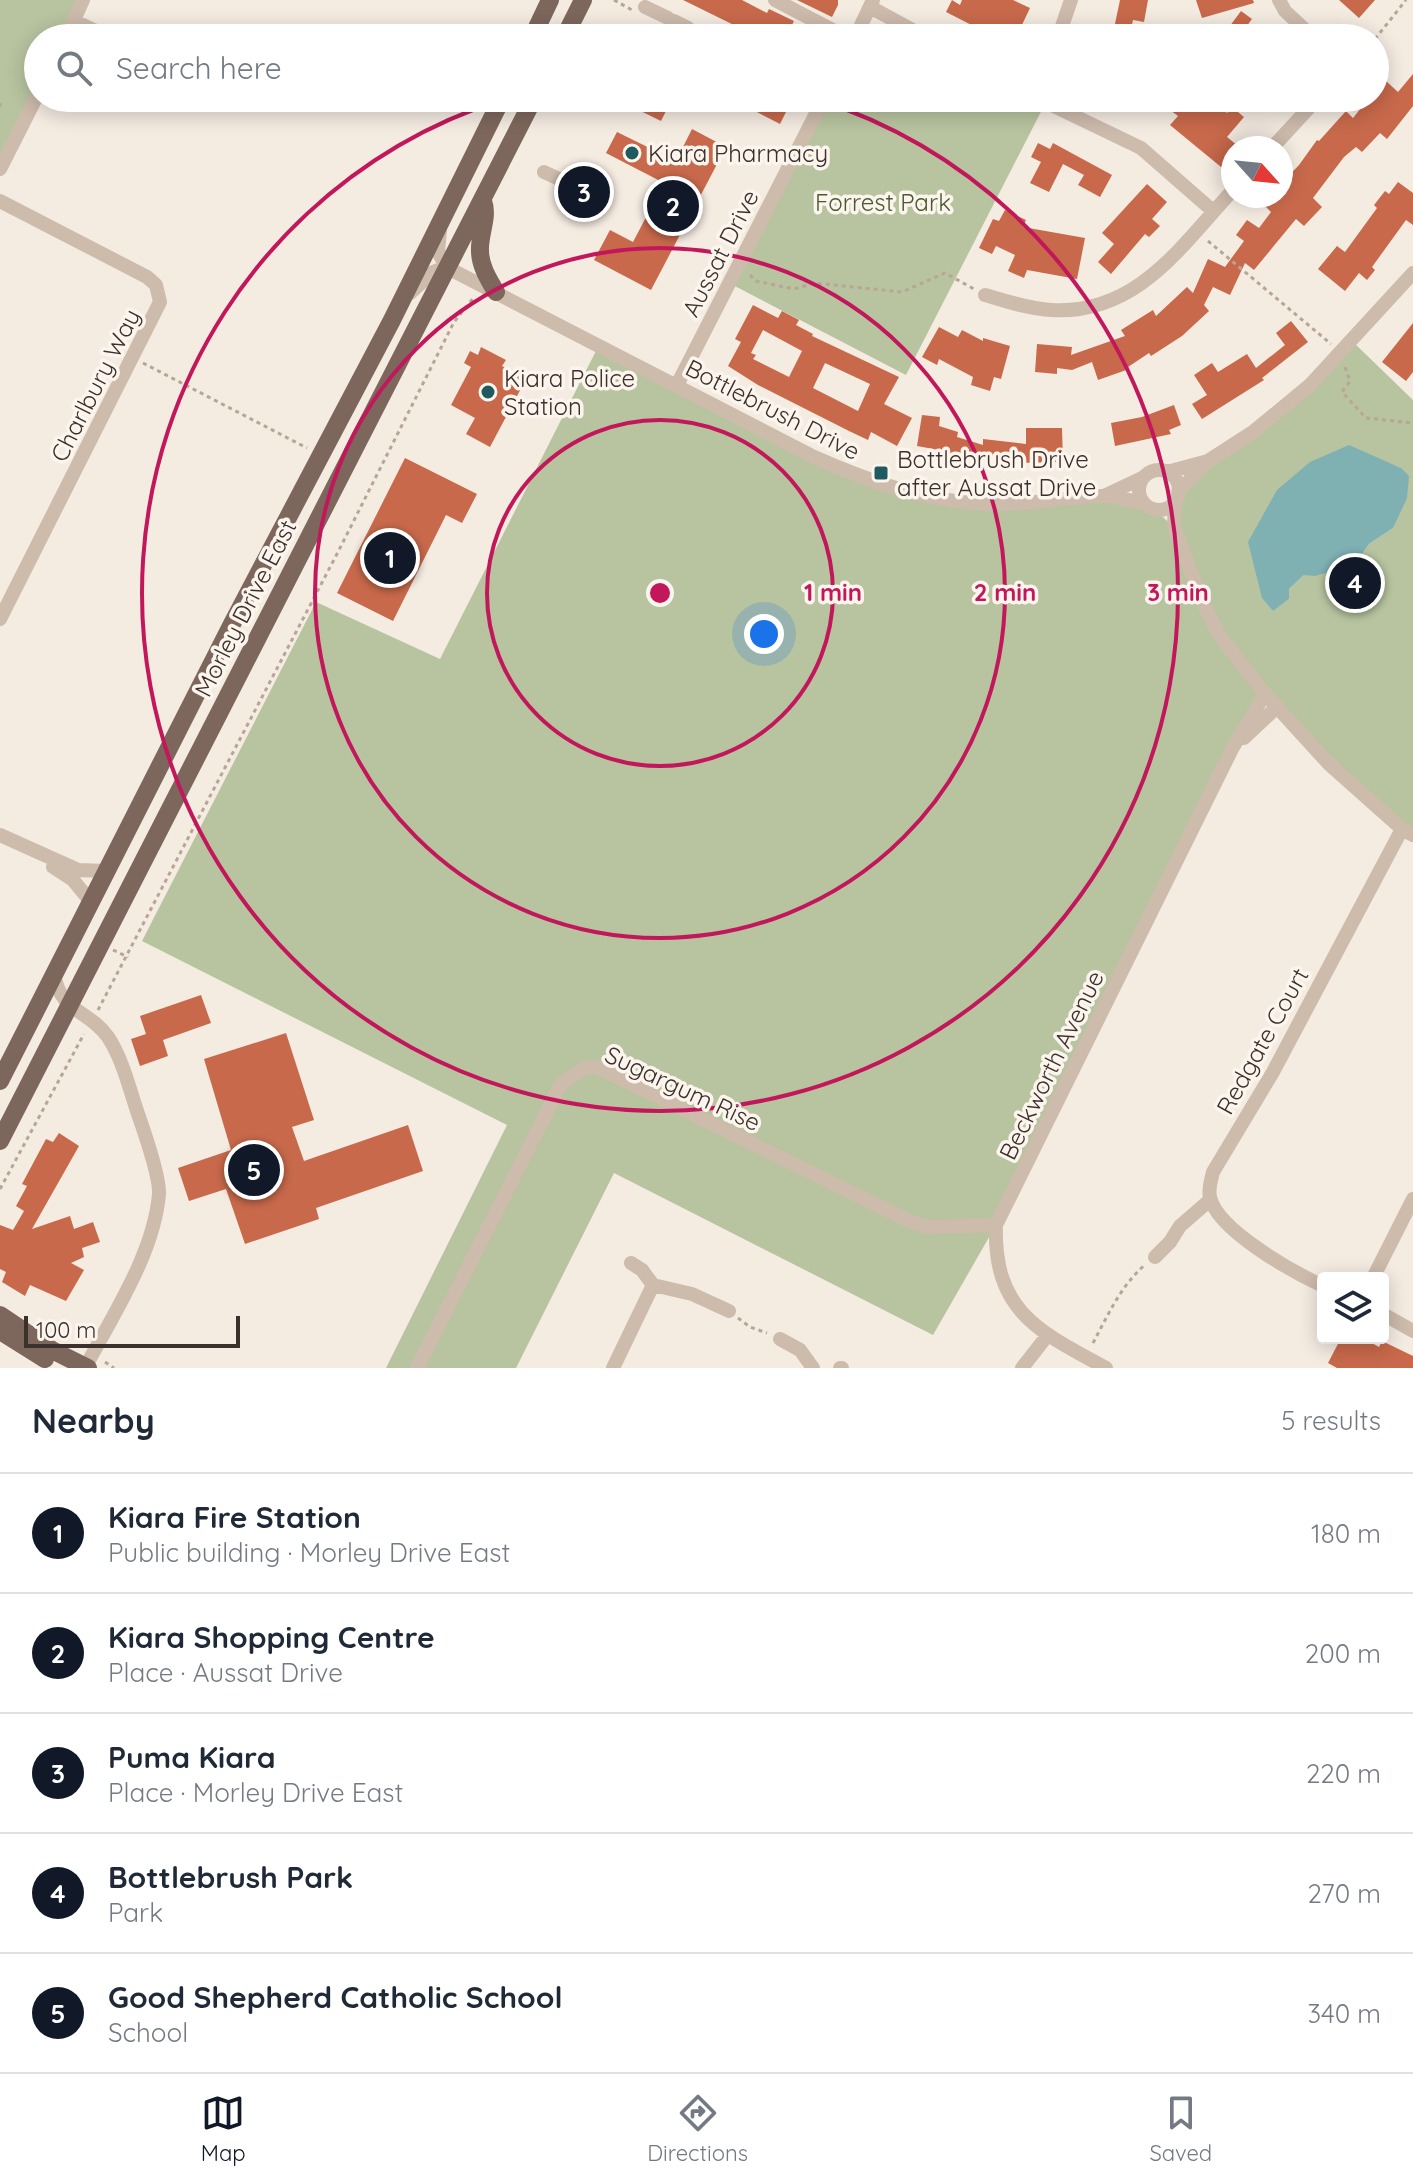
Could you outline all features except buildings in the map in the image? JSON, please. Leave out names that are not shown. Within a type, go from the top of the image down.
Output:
[{"type":"main road","points":[[539,24],[550,0]]},
{"type":"main road","points":[[571,24],[583,0]]},
{"type":"main road","name":"Morley Drive East","points":[[0,1081],[252,586],[392,320],[495,112]]},
{"type":"main road","name":"Morley Drive East","points":[[0,1141],[527,112]]},
{"type":"main road","points":[[483,198],[486,210],[480,260],[496,292]]},
{"type":"main road","points":[[333,430],[357,407],[374,409]]},
{"type":"main road","points":[[252,586],[268,572],[290,573]]},
{"type":"main road","points":[[0,1315],[52,1350],[86,1368]]},
{"type":"main road","points":[[0,1331],[62,1368]]},
{"type":"street","points":[[73,24],[83,0]]},
{"type":"street","points":[[775,0],[821,24]]},
{"type":"street","points":[[1063,24],[1071,0]]},
{"type":"street","points":[[1279,0],[1285,11],[1299,24]]},
{"type":"street","points":[[862,24],[872,4],[904,24]]},
{"type":"street","points":[[641,9],[680,24]]},
{"type":"street","points":[[75,21],[81,24]]},
{"type":"street","points":[[0,169],[29,112]]},
{"type":"street","name":"Aussat Drive","points":[[677,385],[817,112]]},
{"type":"street","points":[[1066,112],[1141,148],[1213,211]]},
{"type":"street","points":[[1283,136],[1305,112]]},
{"type":"street","points":[[544,172],[572,185]]},
{"type":"street","name":"Charlbury Way","points":[[0,201],[147,277],[156,285],[160,302],[0,619]]},
{"type":"street","points":[[985,295],[1051,310],[1074,310],[1106,303],[1144,283],[1221,203]]},
{"type":"street","points":[[392,320],[422,280],[446,267],[438,251],[437,240],[445,213]]},
{"type":"street","name":"Bottlebrush Drive","points":[[446,267],[814,457],[859,477],[945,500],[985,504],[1104,496],[1150,506]]},
{"type":"street","points":[[1150,506],[1169,507],[1208,461],[1274,416],[1310,385],[1413,273]]},
{"type":"street","points":[[1174,527],[1150,506],[1139,490],[1144,477],[1154,471],[1167,472],[1208,461]]},
{"type":"street","points":[[1167,472],[1175,478],[1174,527],[1202,601],[1220,636],[1265,694],[1329,764],[1408,832]]},
{"type":"street","name":"Bottlebrush Drive","points":[[1104,496],[1144,477]]},
{"type":"street","name":"Beckworth Avenue","points":[[996,1225],[1232,749],[1265,694]]},
{"type":"street","name":"Beckworth Avenue","points":[[1232,749],[1278,706]]},
{"type":"street","name":"Redgate Court","points":[[1210,1200],[1209,1186],[1213,1172],[1408,832]]},
{"type":"street","points":[[0,835],[73,880],[91,902]]},
{"type":"street","points":[[26,849],[78,870],[106,871]]},
{"type":"street","points":[[54,974],[57,990],[69,1006],[108,1038],[123,1069],[160,1191],[145,1252],[86,1368]]},
{"type":"street","name":"Sugargum Rise","points":[[417,1368],[561,1084],[586,1067],[599,1068],[909,1221],[928,1227],[996,1225]]},
{"type":"street","points":[[1376,1272],[1413,1199]]},
{"type":"street","points":[[1155,1257],[1180,1226],[1210,1200],[1220,1217],[1272,1259],[1317,1283]]},
{"type":"street","points":[[996,1225],[995,1243],[1000,1269],[1011,1296],[1026,1319],[1047,1336],[1106,1368]]},
{"type":"street","points":[[631,1263],[642,1270],[653,1285],[692,1294],[729,1311]]},
{"type":"street","points":[[613,1368],[653,1285]]},
{"type":"street","points":[[1389,1317],[1413,1331]]},
{"type":"street","points":[[1022,1368],[1047,1336]]},
{"type":"street","points":[[780,1339],[800,1350],[813,1368]]},
{"type":"path","points":[[614,0],[641,9]]},
{"type":"path","points":[[1387,24],[1406,0]]},
{"type":"path","points":[[0,103],[0,109]]},
{"type":"path","points":[[1196,231],[1341,353],[1350,381],[1342,392],[1366,418],[1413,423]]},
{"type":"path","points":[[738,265],[756,281],[794,289],[815,283],[902,292],[945,273],[985,295]]},
{"type":"path","points":[[0,1189],[128,957],[454,322],[469,306]]},
{"type":"path","points":[[133,358],[309,448]]},
{"type":"path","points":[[1085,1357],[1120,1293],[1135,1273],[1155,1257]]},
{"type":"path","points":[[729,1311],[750,1327],[780,1339]]},
{"type":"green space","points":[[0,0],[83,0],[72,24],[24,24],[24,112],[29,112],[0,169]]},
{"type":"green space","name":"Forrest Park","points":[[817,112],[1041,112],[906,375],[729,283]]},
{"type":"green space","points":[[1352,341],[1413,400],[1413,835],[1266,694],[996,1225],[933,1335],[614,1173],[516,1368],[386,1368],[507,1125],[142,941],[316,602],[440,659],[599,345],[814,457],[945,500],[1104,496],[1156,510],[1173,527],[1177,492]],"holes":[[[1381,460],[1401,468],[1393,528],[1369,544],[1355,564],[1304,575],[1289,589],[1289,599],[1272,611]]]},
{"type":"water","points":[[1349,445],[1401,468],[1409,476],[1407,498],[1393,528],[1369,544],[1355,564],[1315,576],[1304,575],[1289,589],[1289,599],[1273,611],[1262,598],[1248,542],[1277,490],[1310,462]]},
{"type":"tunnel","points":[[572,185],[596,198]]},
{"type":"place","name":"Kiara Pharmacy","points":[[632,153]]},
{"type":"place","name":"Puma Kiara","points":[[584,192]]},
{"type":"place","name":"Kiara Shopping Centre","points":[[673,206]]},
{"type":"place","name":"Kiara Police Station","points":[[488,392]]},
{"type":"place","name":"Bottlebrush Drive after Aussat Drive","points":[[881,473]]},
{"type":"place","name":"Kiara Fire Station","points":[[390,558]]},
{"type":"place","name":"Bottlebrush Park","points":[[1355,583]]},
{"type":"place","name":"Good Shepherd Catholic School","points":[[254,1170]]}]
